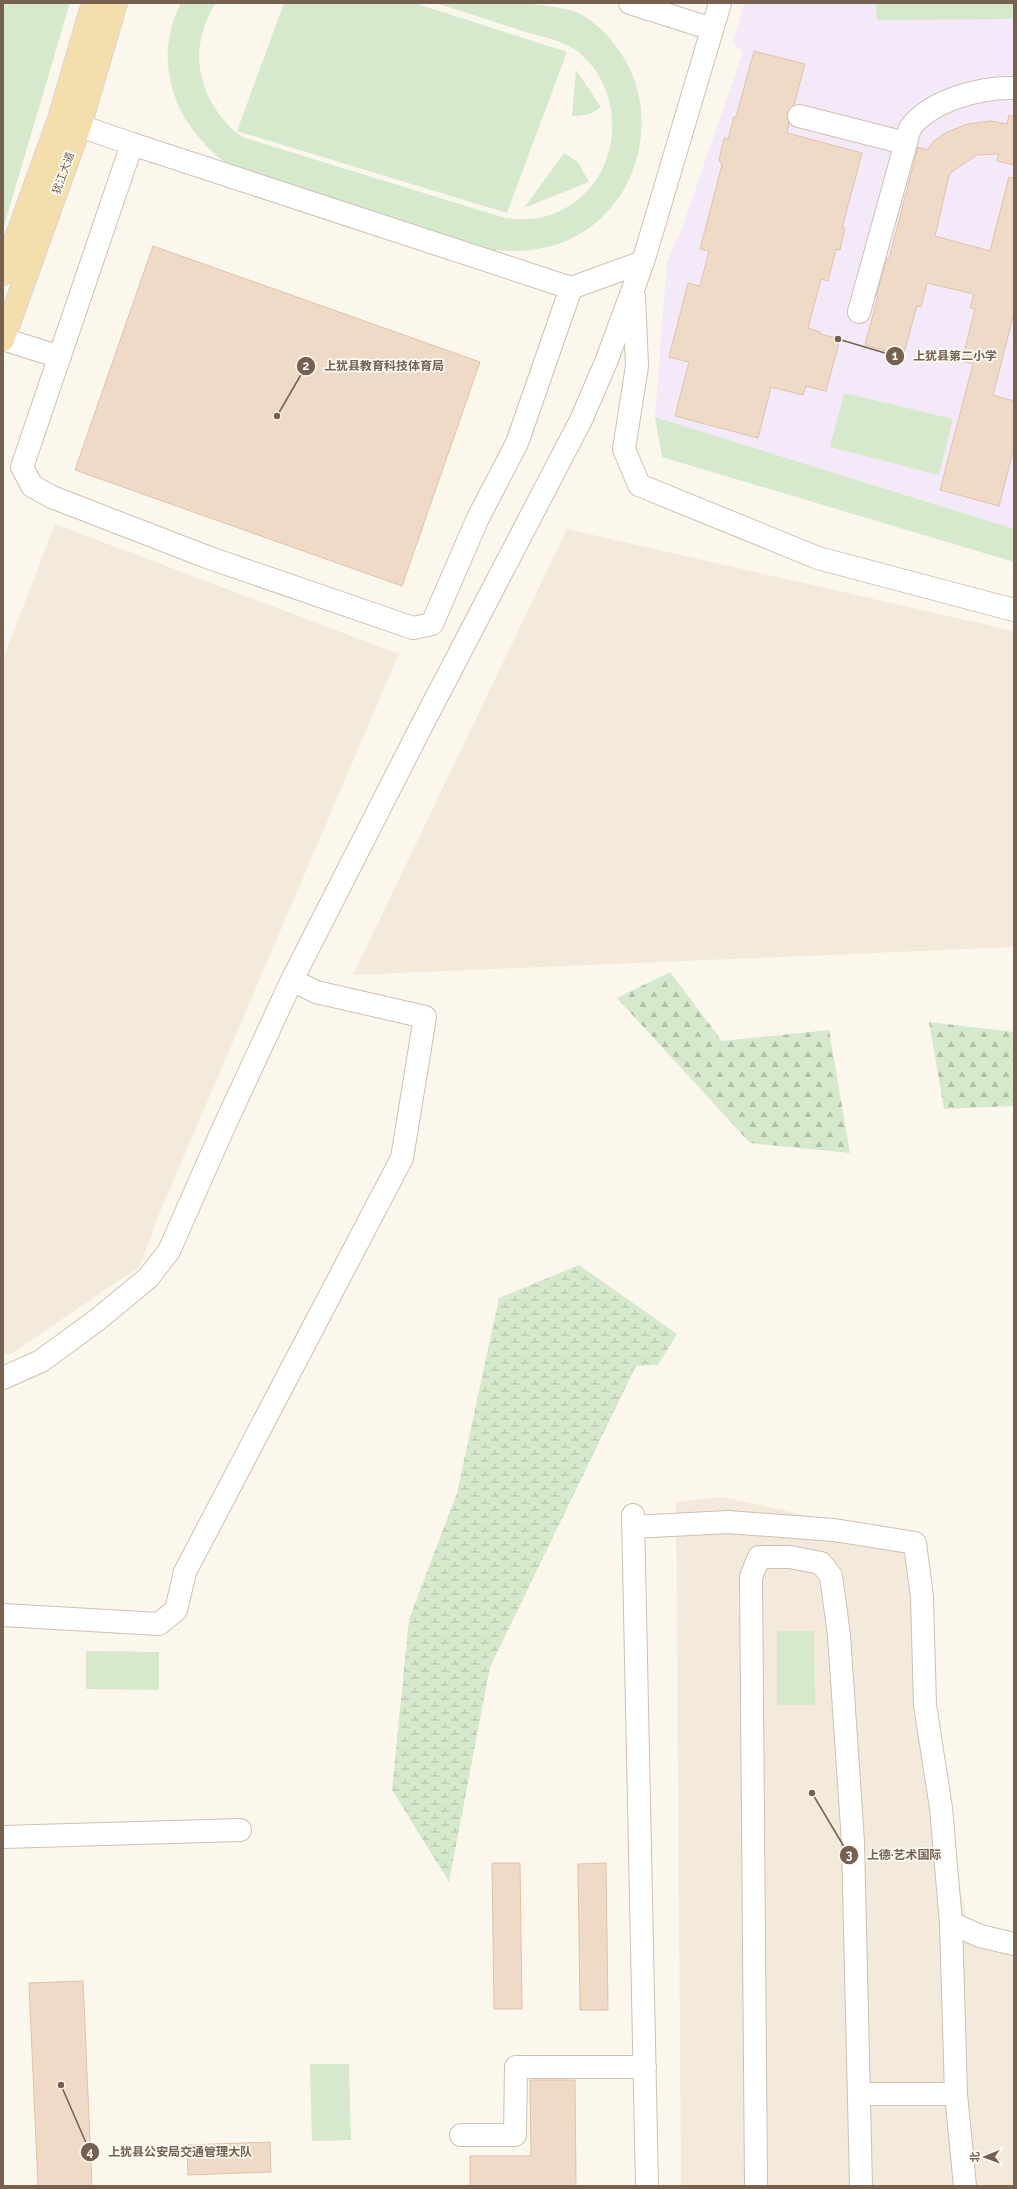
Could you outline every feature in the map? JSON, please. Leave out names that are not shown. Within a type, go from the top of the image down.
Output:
[{"type":"main road","name":"犹江大道","points":[[3,274],[59,120],[93,3]]},
{"type":"main road","name":"犹江大道","points":[[3,339],[80,126],[116,3]]},
{"type":"street","points":[[630,3],[712,29]]},
{"type":"street","points":[[3,1378],[41,1361],[97,1320],[148,1278],[169,1250],[292,980],[421,727],[581,420],[606,362],[643,262],[720,3]]},
{"type":"street","points":[[859,312],[910,128],[918,117],[929,110],[968,94],[991,88],[1014,88]]},
{"type":"street","points":[[799,116],[905,144]]},
{"type":"street","points":[[80,126],[571,288],[643,262]]},
{"type":"street","points":[[132,144],[22,467],[32,486],[52,497],[207,557],[413,628],[432,624],[478,518],[517,443],[571,288]]},
{"type":"street","points":[[634,287],[636,366],[624,449],[639,485],[818,558],[1014,610]]},
{"type":"street","points":[[3,339],[60,357]]},
{"type":"street","points":[[3,1615],[159,1624],[176,1610],[185,1572],[402,1158],[425,1017],[316,992],[292,980]]},
{"type":"street","points":[[647,2186],[633,1521],[728,1522],[834,1530],[915,1544],[922,1597],[925,1705],[941,1808],[951,1923],[956,2094],[965,2186]]},
{"type":"street","points":[[756,2186],[751,1577],[759,1557],[790,1557],[820,1563],[831,1576],[839,1635],[852,1842],[860,2094],[861,2186]]},
{"type":"street","points":[[3,1837],[240,1830]]},
{"type":"street","points":[[951,1923],[980,1936],[1014,1944]]},
{"type":"street","points":[[461,2135],[515,2135],[516,2067],[644,2067]]},
{"type":"street","points":[[860,2094],[956,2094]]},
{"type":"shaded area","points":[[744,3],[1014,3],[1014,529],[655,417],[667,261],[682,228],[743,52],[733,43]]},
{"type":"shaded area","points":[[55,524],[399,654],[160,1212],[140,1266],[11,1354],[3,1355],[3,659]]},
{"type":"shaded area","points":[[567,529],[1014,631],[1014,947],[353,975]]},
{"type":"shaded area","points":[[722,1497],[925,1541],[935,1720],[955,1867],[971,1936],[1014,1956],[1014,2186],[681,2186],[676,1502]]},
{"type":"green space","points":[[3,3],[70,3],[3,229]]},
{"type":"green space","points":[[181,3],[216,3],[206,21],[201,39],[199,57],[201,75],[215,109],[227,124],[242,137],[505,218],[522,219],[533,219],[550,215],[573,204],[590,187],[603,167],[610,145],[612,121],[608,98],[599,76],[583,56],[563,43],[435,3],[527,4],[562,8],[576,12],[590,20],[608,36],[622,55],[635,81],[641,108],[641,136],[635,163],[624,189],[608,211],[587,230],[552,246],[510,251],[493,250],[232,167],[213,152],[197,135],[184,116],[174,95],[169,73],[168,50],[172,26]]},
{"type":"green space","points":[[284,3],[415,3],[567,52],[507,213],[237,131]]},
{"type":"green space","points":[[876,3],[1014,3],[1014,19],[877,20]]},
{"type":"green space","points":[[576,70],[601,107],[588,114],[572,116]]},
{"type":"green space","points":[[564,153],[578,162],[589,182],[524,208]]},
{"type":"green space","points":[[844,393],[953,419],[939,475],[830,447]]},
{"type":"green space","points":[[655,417],[1014,529],[1014,562],[662,457]]},
{"type":"green space","points":[[670,972],[722,1041],[829,1030],[850,1153],[750,1143],[617,998]]},
{"type":"green space","points":[[929,1022],[1014,1032],[1014,1106],[944,1109]]},
{"type":"green space","points":[[579,1265],[677,1334],[658,1365],[636,1366],[490,1667],[449,1882],[392,1790],[409,1619],[457,1493],[499,1298]]},
{"type":"green space","points":[[777,1631],[814,1631],[815,1705],[777,1705]]},
{"type":"green space","points":[[86,1651],[159,1652],[159,1690],[86,1689]]},
{"type":"green space","points":[[310,2064],[349,2064],[351,2140],[312,2141]]},
{"type":"building","points":[[754,51],[805,64],[794,105],[787,113],[789,124],[787,133],[862,153],[842,228],[845,228],[840,250],[836,249],[828,281],[821,279],[808,328],[820,332],[820,334],[840,339],[826,391],[806,386],[803,395],[771,387],[758,438],[675,416],[689,362],[669,357],[688,283],[700,286],[709,251],[700,249],[722,165],[719,160],[724,138],[728,139],[734,117],[736,117]]},
{"type":"building","points":[[1009,115],[1014,116],[1014,165],[997,161],[999,154],[977,155],[953,171],[949,176],[935,236],[990,251],[1009,177],[1014,178],[1014,313],[993,395],[1014,401],[1014,447],[999,506],[940,490],[973,364],[962,361],[975,309],[970,308],[974,294],[927,283],[921,307],[917,306],[903,356],[865,345],[878,296],[876,296],[887,258],[889,259],[918,147],[927,150],[934,141],[947,132],[968,124],[991,121],[1007,124]]},
{"type":"building","points":[[153,246],[480,362],[402,586],[75,470]]},
{"type":"building","points":[[492,1863],[520,1863],[522,2009],[494,2009]]},
{"type":"building","points":[[606,1863],[608,2010],[580,2010],[578,1864]]},
{"type":"building","points":[[83,1981],[92,2186],[38,2186],[29,1983]]},
{"type":"building","points":[[530,2080],[575,2080],[576,2186],[470,2186],[470,2156],[531,2156]]},
{"type":"building","points":[[270,2142],[271,2172],[188,2175],[187,2145]]},
{"type":"place","name":"上犹县第二小学","points":[[838,339]]},
{"type":"place","name":"上犹县教育科技体育局","points":[[277,416]]},
{"type":"place","name":"上德·艺术国际","points":[[812,1793]]},
{"type":"place","name":"上犹县公安局交通管理大队","points":[[61,2085]]}]
